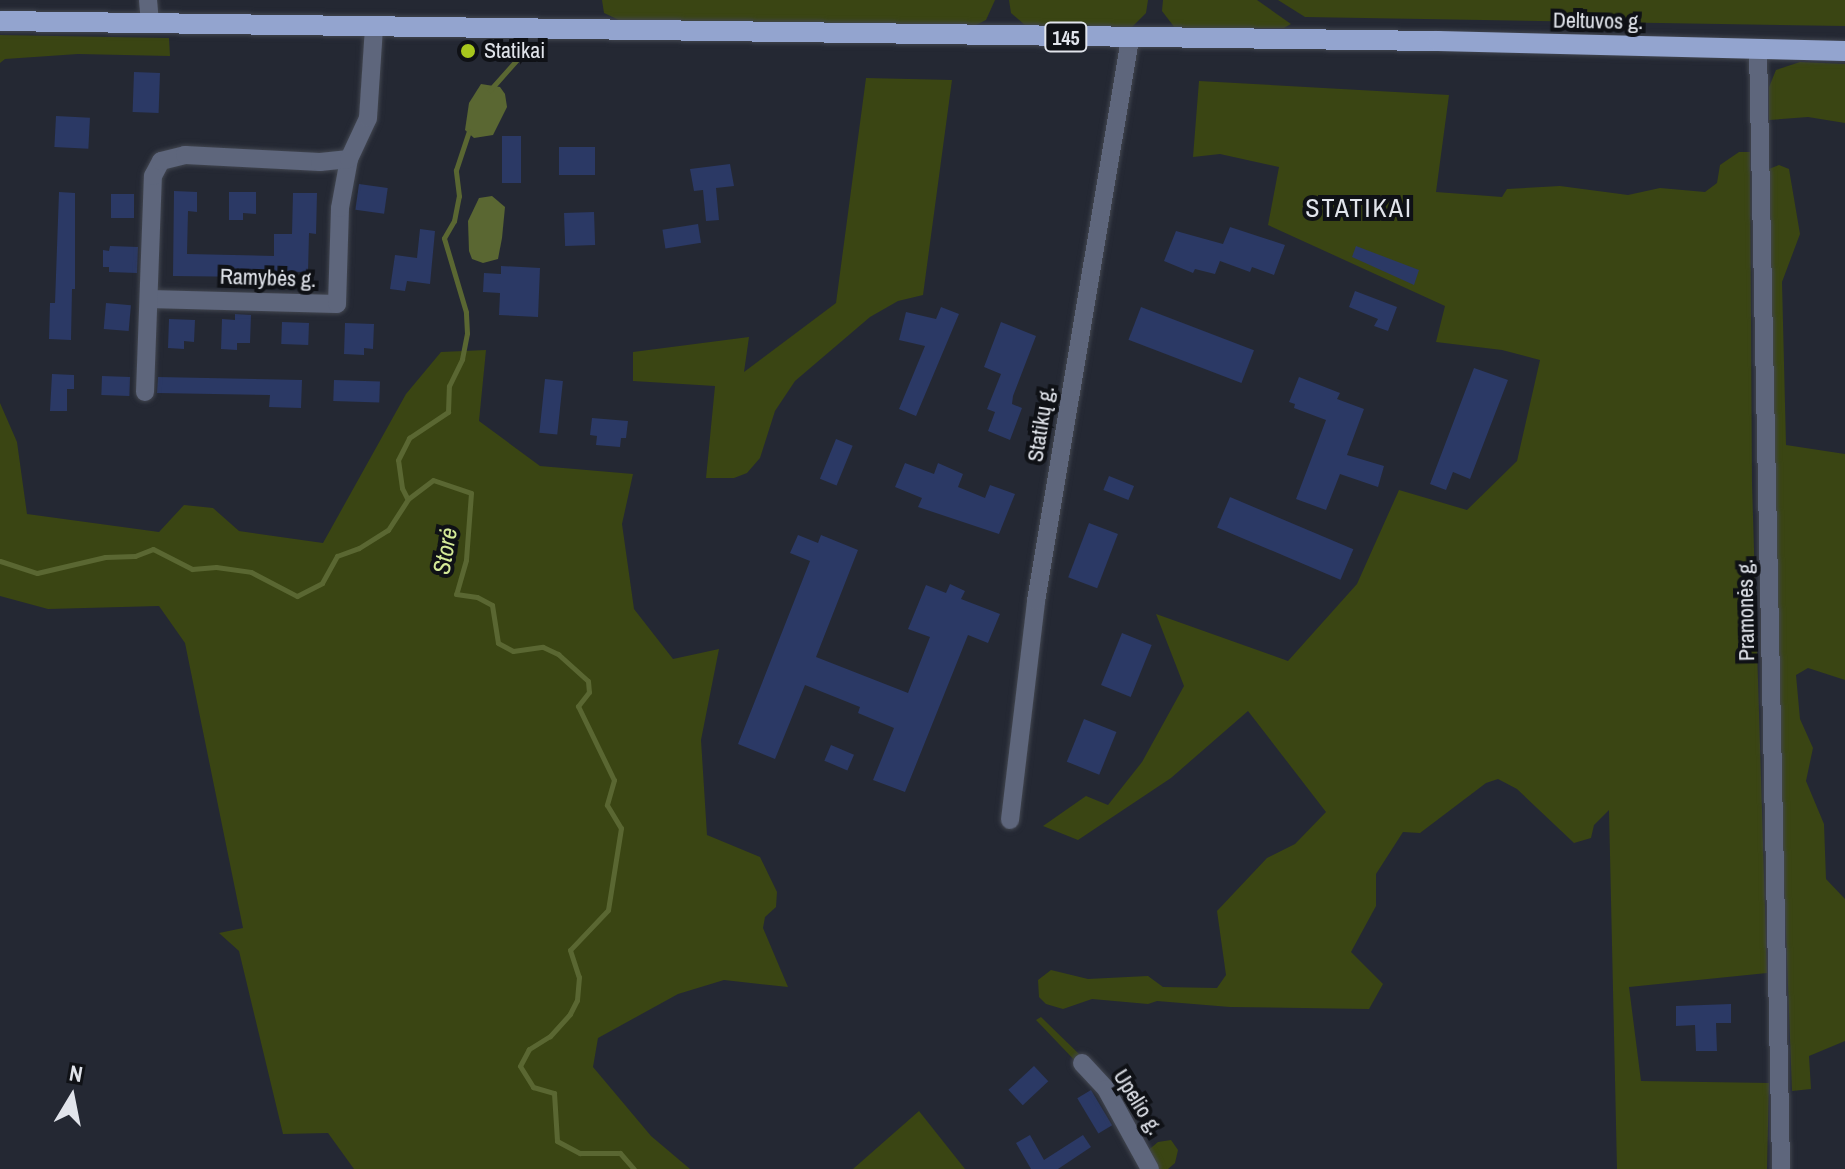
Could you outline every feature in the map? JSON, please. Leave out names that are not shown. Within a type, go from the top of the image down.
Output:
[{"type":"main road","name":"145","points":[[0,21],[150,23]]},
{"type":"main road","name":"Deltuvos g.","points":[[150,23],[1845,51]]},
{"type":"street","points":[[148,0],[150,23]]},
{"type":"street","name":"Ramybės g.","points":[[149,299],[337,304],[340,208],[349,159],[368,118],[374,27]]},
{"type":"street","name":"Statikų g.","points":[[1010,820],[1036,601],[1130,39]]},
{"type":"street","name":"Pramonės g.","points":[[1758,49],[1781,1169]]},
{"type":"street","points":[[145,392],[153,176],[161,161],[185,155],[320,162],[349,159]]},
{"type":"street","name":"Upelio g.","points":[[1082,1063],[1106,1089],[1150,1169]]},
{"type":"shaded area","points":[[602,0],[995,0],[986,20],[976,25],[621,21],[604,13]]},
{"type":"shaded area","points":[[1009,0],[1148,0],[1146,13],[1132,27],[1026,26],[1011,13]]},
{"type":"shaded area","points":[[1163,0],[1257,0],[1291,24],[1284,28],[1175,28],[1162,11]]},
{"type":"shaded area","points":[[1278,0],[1845,0],[1845,26],[1305,17]]},
{"type":"shaded area","points":[[0,35],[169,38],[170,56],[78,54],[5,59],[0,63]]},
{"type":"shaded area","points":[[1800,62],[1845,64],[1845,123],[1808,117],[1769,120],[1769,87],[1776,70]]},
{"type":"shaded area","points":[[866,78],[952,80],[923,295],[898,301],[870,317],[795,381],[775,411],[760,458],[747,473],[734,478],[706,478],[715,386],[633,381],[633,352],[749,337],[744,372],[836,303]]},
{"type":"shaded area","points":[[1199,81],[1449,95],[1436,192],[1502,197],[1507,189],[1560,186],[1628,195],[1660,188],[1705,192],[1717,183],[1720,165],[1739,152],[1750,152],[1752,484],[1767,973],[1629,987],[1641,1081],[1769,1083],[1767,1169],[1617,1169],[1609,810],[1594,825],[1591,838],[1574,843],[1517,789],[1498,779],[1486,783],[1420,833],[1403,832],[1376,874],[1376,906],[1351,952],[1383,984],[1369,1009],[1230,1007],[1092,999],[1063,1009],[1046,1004],[1039,997],[1038,980],[1051,970],[1088,979],[1148,976],[1163,987],[1217,988],[1226,975],[1217,911],[1267,858],[1295,844],[1326,812],[1248,711],[1171,778],[1078,840],[1043,826],[1086,796],[1108,805],[1142,762],[1184,686],[1156,614],[1288,661],[1357,584],[1399,490],[1467,510],[1517,461],[1540,360],[1502,350],[1436,342],[1445,306],[1268,225],[1279,167],[1220,154],[1193,157]]},
{"type":"shaded area","points":[[481,84],[500,87],[505,94],[507,107],[493,135],[474,138],[465,130],[469,103]]},
{"type":"shaded area","points":[[1779,165],[1789,169],[1800,234],[1782,282],[1786,445],[1845,454],[1845,680],[1808,668],[1796,675],[1800,719],[1813,748],[1806,781],[1824,824],[1826,879],[1845,899],[1845,1041],[1809,1056],[1811,1089],[1792,1091],[1776,669],[1770,271],[1769,169]]},
{"type":"shaded area","points":[[492,196],[505,207],[502,238],[498,259],[483,263],[472,259],[469,251],[468,221],[479,198]]},
{"type":"shaded area","points":[[486,350],[479,421],[540,466],[633,474],[622,524],[634,609],[673,659],[719,649],[701,740],[707,835],[760,857],[777,892],[776,907],[765,917],[763,928],[788,987],[724,980],[678,994],[598,1038],[593,1067],[651,1136],[690,1169],[354,1169],[328,1133],[283,1134],[239,951],[219,933],[243,928],[185,643],[159,606],[48,609],[0,596],[0,403],[17,442],[27,514],[159,532],[184,505],[213,508],[239,531],[323,543],[406,394],[441,352]]},
{"type":"shaded area","points":[[1041,1017],[1113,1087],[1146,1152],[1158,1142],[1171,1140],[1178,1150],[1175,1163],[1168,1169],[1145,1169],[1103,1090],[1036,1020]]},
{"type":"shaded area","points":[[919,1111],[965,1169],[853,1169]]},
{"type":"building","points":[[134,72],[160,73],[159,113],[133,112]]},
{"type":"building","points":[[56,116],[90,118],[88,149],[54,147]]},
{"type":"building","points":[[502,136],[521,136],[521,183],[502,183]]},
{"type":"building","points":[[559,147],[595,147],[595,175],[559,175]]},
{"type":"building","points":[[730,164],[734,186],[716,188],[719,220],[706,221],[703,190],[694,191],[690,169]]},
{"type":"building","points":[[359,184],[388,188],[384,214],[355,210]]},
{"type":"building","points":[[174,191],[197,192],[197,212],[188,211],[187,254],[274,256],[274,234],[292,234],[293,193],[317,193],[316,234],[309,233],[308,272],[257,271],[257,277],[173,276]]},
{"type":"building","points":[[59,192],[75,193],[75,289],[72,289],[71,340],[49,339],[50,303],[55,303]]},
{"type":"building","points":[[229,192],[256,192],[256,214],[243,213],[243,220],[229,220]]},
{"type":"building","points":[[111,194],[134,194],[134,218],[111,218]]},
{"type":"building","points":[[594,212],[595,245],[565,246],[564,213]]},
{"type":"building","points":[[698,224],[701,243],[665,248],[662,230]]},
{"type":"building","points":[[1230,227],[1285,245],[1274,275],[1252,267],[1250,272],[1220,261],[1215,274],[1195,269],[1193,273],[1164,261],[1176,231],[1223,244]]},
{"type":"building","points":[[420,229],[435,231],[430,284],[407,281],[405,291],[390,289],[395,255],[417,258]]},
{"type":"building","points":[[110,246],[138,247],[137,273],[109,272],[109,267],[103,267],[103,250],[109,251]]},
{"type":"building","points":[[1356,246],[1419,270],[1414,285],[1352,257]]},
{"type":"building","points":[[501,266],[540,268],[538,317],[499,315],[500,293],[483,292],[484,273],[501,274]]},
{"type":"building","points":[[1355,291],[1397,307],[1388,331],[1374,326],[1378,319],[1349,307]]},
{"type":"building","points":[[106,303],[131,305],[129,331],[104,329]]},
{"type":"building","points":[[941,307],[959,314],[916,416],[899,409],[925,346],[899,340],[906,312],[936,319]]},
{"type":"building","points":[[1141,307],[1254,350],[1241,383],[1128,340]]},
{"type":"building","points":[[235,314],[251,315],[250,343],[237,343],[237,350],[221,349],[222,319],[235,320]]},
{"type":"building","points":[[169,319],[195,320],[194,342],[184,341],[184,349],[168,348]]},
{"type":"building","points":[[282,322],[309,323],[308,345],[281,344]]},
{"type":"building","points":[[1001,322],[1036,336],[1013,396],[1012,404],[1022,408],[1010,440],[988,431],[995,412],[987,409],[1001,374],[984,367]]},
{"type":"building","points":[[345,323],[374,324],[373,349],[364,348],[364,355],[344,354]]},
{"type":"building","points":[[1474,368],[1508,380],[1470,479],[1453,472],[1446,490],[1430,484]]},
{"type":"building","points":[[52,374],[74,375],[74,389],[67,389],[67,411],[50,411]]},
{"type":"building","points":[[102,376],[130,377],[129,396],[101,395]]},
{"type":"building","points":[[158,377],[302,380],[301,408],[269,407],[270,395],[157,393]]},
{"type":"building","points":[[1299,377],[1340,393],[1337,399],[1364,409],[1347,455],[1384,466],[1378,487],[1340,474],[1326,510],[1296,499],[1326,420],[1294,408],[1295,404],[1289,402]]},
{"type":"building","points":[[545,379],[563,381],[557,435],[539,433]]},
{"type":"building","points":[[334,380],[380,382],[379,403],[333,401]]},
{"type":"building","points":[[592,418],[628,421],[626,438],[621,438],[620,447],[596,445],[597,436],[590,435]]},
{"type":"building","points":[[836,439],[853,446],[837,486],[820,479]]},
{"type":"building","points":[[905,463],[934,474],[938,463],[963,474],[958,487],[985,498],[990,485],[1015,494],[999,534],[918,507],[922,498],[895,487]]},
{"type":"building","points":[[1109,476],[1134,486],[1128,500],[1103,490]]},
{"type":"building","points":[[1230,497],[1353,549],[1340,580],[1217,527]]},
{"type":"building","points":[[1089,523],[1118,534],[1097,588],[1068,577]]},
{"type":"building","points":[[798,535],[818,543],[821,535],[858,550],[816,657],[908,693],[930,637],[908,629],[926,585],[946,593],[950,584],[965,591],[961,599],[1000,614],[988,643],[968,635],[905,792],[873,780],[894,728],[858,713],[860,707],[805,685],[775,759],[738,744],[810,561],[790,553]]},
{"type":"building","points":[[1122,633],[1152,645],[1131,697],[1101,685]]},
{"type":"building","points":[[1084,719],[1116,732],[1099,775],[1067,762]]},
{"type":"building","points":[[831,745],[854,755],[847,770],[824,761]]},
{"type":"building","points":[[1731,1004],[1731,1023],[1716,1023],[1717,1051],[1696,1051],[1695,1025],[1676,1026],[1676,1006]]},
{"type":"building","points":[[1034,1066],[1048,1081],[1023,1105],[1008,1090]]},
{"type":"building","points":[[1091,1090],[1112,1125],[1098,1133],[1077,1098]]},
{"type":"building","points":[[1030,1135],[1044,1160],[1083,1135],[1091,1147],[1058,1169],[1031,1169],[1016,1143]]},
{"type":"waterway","points":[[490,90],[523,53]]},
{"type":"waterway","points":[[407,498],[402,488],[398,460],[409,438],[448,412],[449,386],[462,359],[467,333],[466,312],[444,238],[454,221],[459,196],[456,170],[469,131]]},
{"type":"waterway","name":"Storė","points":[[0,561],[37,573],[105,557],[135,556],[153,549],[192,569],[216,567],[251,572],[297,596],[322,583],[337,556],[359,548],[388,530],[408,499],[433,480],[471,493],[466,560],[456,594],[477,597],[492,605],[498,643],[513,651],[543,647],[558,654],[588,681],[589,692],[578,706],[614,780],[607,805],[621,828],[608,910],[570,950],[579,977],[577,1000],[570,1014],[550,1036],[529,1049],[520,1066],[533,1087],[554,1093],[557,1141],[580,1153],[620,1153],[634,1169]]},
{"type":"place","name":"Statikai","points":[[468,51]]},
{"type":"district","name":"STATIKAI","points":[[1359,208]]}]
